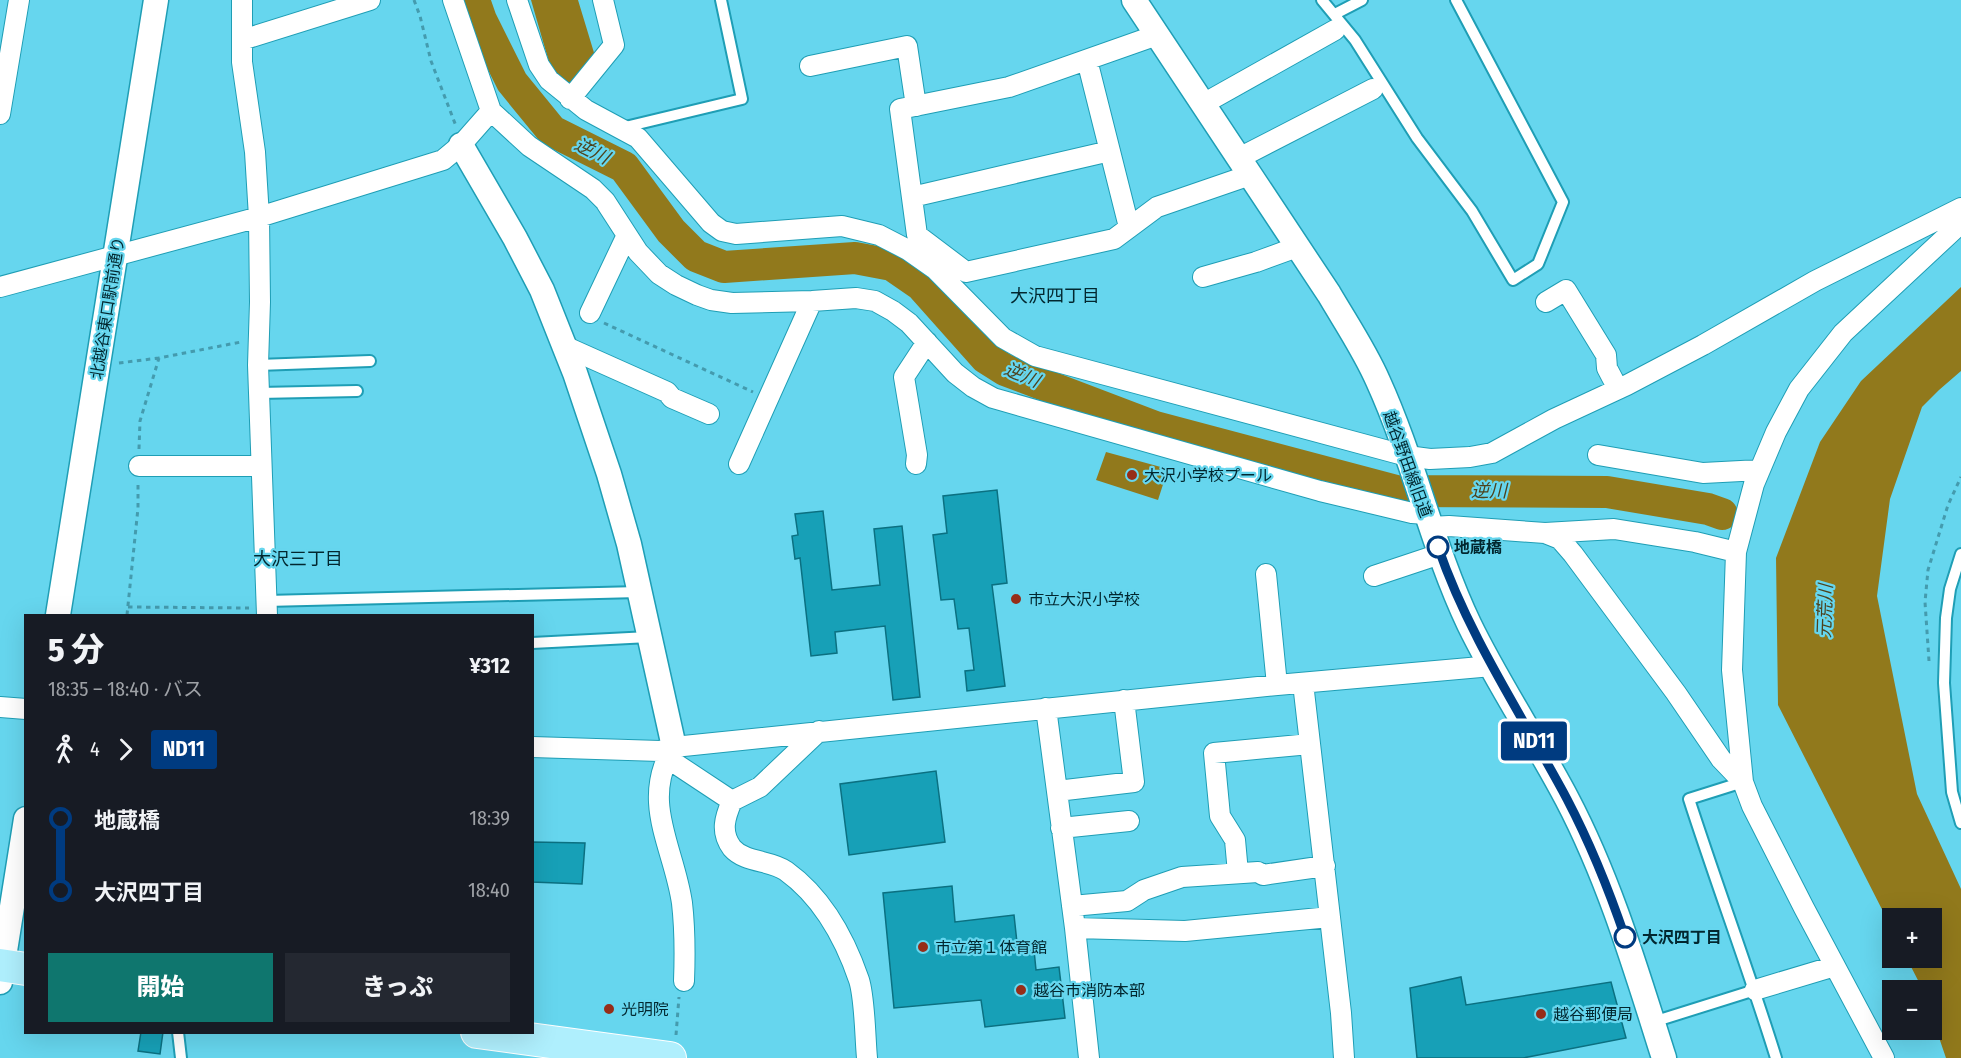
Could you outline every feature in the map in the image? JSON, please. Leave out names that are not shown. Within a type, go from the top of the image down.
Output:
[{"type":"main road","points":[[489,1034],[609,1054],[673,1047]]},
{"type":"street","points":[[0,114],[19,0]]},
{"type":"street","name":"北越谷東口駅前通り","points":[[58,614],[156,0]]},
{"type":"street","points":[[242,0],[242,62],[255,152],[259,217],[260,466],[267,608]]},
{"type":"street","points":[[242,40],[370,0]]},
{"type":"street","points":[[453,0],[491,111],[529,146],[593,189],[605,201],[638,252],[659,274],[697,295],[732,303],[856,298],[875,301],[909,323],[955,373],[973,387],[993,398],[1320,491],[1427,517],[1449,526],[1545,532],[1614,529],[1695,542],[1736,552]]},
{"type":"street","points":[[517,0],[539,65],[549,80],[586,110],[638,138],[711,223],[722,231],[736,234],[842,226],[879,235],[908,250],[935,269],[1003,338],[1035,356],[1409,461],[1449,459],[1492,453],[1554,419],[1703,345],[1815,281],[1961,208]]},
{"type":"street","points":[[570,99],[614,45],[603,0]]},
{"type":"street","name":"越谷野田線旧道","points":[[1134,0],[1329,294],[1379,382],[1409,461],[1440,554],[1470,626],[1567,799],[1584,834],[1618,916],[1664,1058]]},
{"type":"street","points":[[1203,104],[1335,22]]},
{"type":"street","points":[[1157,35],[1009,87],[900,109],[917,234],[966,272],[1114,239],[1157,207],[1244,167],[1373,89]]},
{"type":"street","points":[[810,66],[907,46],[916,106]]},
{"type":"street","points":[[1087,60],[1129,227]]},
{"type":"street","points":[[0,287],[259,217],[443,160],[461,145],[491,111]]},
{"type":"street","points":[[461,145],[542,290],[609,474],[629,544],[670,752],[658,795],[662,826],[681,901],[685,947],[684,981]]},
{"type":"street","points":[[912,197],[1110,151]]},
{"type":"street","points":[[1884,1058],[1757,814],[1743,782],[1732,670],[1736,552],[1754,484],[1776,432],[1799,389],[1843,333],[1961,223]]},
{"type":"street","points":[[594,317],[627,235]]},
{"type":"street","points":[[1203,277],[1256,262],[1297,247]]},
{"type":"street","points":[[1546,302],[1566,290],[1606,355],[1607,368],[1618,389]]},
{"type":"street","points":[[740,464],[812,301]]},
{"type":"street","points":[[916,464],[917,455],[904,377],[927,342]]},
{"type":"street","points":[[564,346],[667,392],[672,398],[709,414]]},
{"type":"street","points":[[1598,455],[1703,473],[1760,470]]},
{"type":"street","points":[[139,466],[260,466]]},
{"type":"street","points":[[1545,532],[1560,539],[1574,554],[1676,693],[1721,759],[1743,782]]},
{"type":"street","points":[[1374,576],[1440,554]]},
{"type":"street","points":[[1266,574],[1277,685]]},
{"type":"street","points":[[534,747],[670,752],[819,731],[1492,666]]},
{"type":"street","points":[[1303,683],[1325,866],[1344,1058]]},
{"type":"street","points":[[1057,791],[1134,782],[1124,700]]},
{"type":"street","points":[[0,707],[24,709]]},
{"type":"street","points":[[1046,708],[1075,928],[1089,1058]]},
{"type":"street","points":[[819,731],[760,787],[732,801],[724,818],[725,836],[733,850],[751,859],[780,867],[797,879],[833,920],[859,982],[867,1058]]},
{"type":"street","points":[[1238,873],[1234,840],[1220,816],[1214,753],[1310,744]]},
{"type":"street","points":[[670,752],[732,801]]},
{"type":"street","points":[[1061,828],[1129,821]]},
{"type":"street","points":[[7,970],[24,835]]},
{"type":"street","points":[[1072,906],[1127,901],[1144,890],[1182,877],[1258,872],[1263,875],[1325,866]]},
{"type":"street","points":[[1075,928],[1185,931],[1330,917]]},
{"type":"street","points":[[1755,990],[1835,966]]},
{"type":"lane","points":[[621,128],[742,99],[720,0]]},
{"type":"lane","points":[[1322,0],[1335,22],[1355,40],[1417,138],[1472,211],[1513,280],[1538,264],[1563,202],[1456,0]]},
{"type":"lane","points":[[1335,22],[1362,0]]},
{"type":"lane","points":[[258,365],[370,362]]},
{"type":"lane","points":[[259,393],[357,391]]},
{"type":"lane","points":[[1961,554],[1955,590],[1946,618],[1944,683],[1952,792],[1961,823]]},
{"type":"lane","points":[[267,608],[639,592]]},
{"type":"lane","points":[[534,643],[649,637]]},
{"type":"lane","points":[[1743,782],[1689,799],[1776,1058]]},
{"type":"lane","points":[[1653,1022],[1755,990]]},
{"type":"lane","points":[[178,1034],[181,1058]]},
{"type":"path","points":[[414,0],[431,61],[461,145]]},
{"type":"path","points":[[594,317],[768,399]]},
{"type":"path","points":[[114,364],[159,358]]},
{"type":"path","points":[[128,607],[267,608]]},
{"type":"path","points":[[673,1047],[681,983],[684,981]]},
{"type":"water","points":[[531,0],[578,0],[595,56],[569,86],[551,69]]},
{"type":"water","name":"元荒川","points":[[1961,287],[1961,371],[1922,407],[1890,499],[1877,596],[1917,794],[1961,889],[1961,1058],[1946,1058],[1940,1040],[1942,1040],[1942,980],[1918,980],[1912,968],[1942,968],[1942,908],[1882,909],[1778,705],[1776,558],[1820,442],[1861,381]]},
{"type":"water","name":"大沢小学校プール","points":[[1106,452],[1168,469],[1158,500],[1096,480]]},
{"type":"building","points":[[997,490],[1007,583],[992,585],[1005,686],[967,691],[965,671],[974,670],[969,628],[958,629],[954,599],[941,600],[933,535],[947,533],[943,496]]},
{"type":"building","points":[[823,511],[832,590],[880,585],[874,529],[902,526],[920,697],[893,700],[885,626],[835,632],[837,653],[811,656],[800,558],[795,559],[792,536],[798,535],[795,514]]},
{"type":"building","points":[[936,771],[945,842],[849,855],[840,784]]},
{"type":"building","points":[[534,842],[585,843],[582,884],[534,882]]},
{"type":"building","points":[[952,886],[955,922],[1014,915],[1018,952],[1034,950],[1036,970],[1059,967],[1065,1018],[985,1027],[981,1000],[894,1008],[883,893]]},
{"type":"building","points":[[1461,977],[1466,1005],[1611,982],[1626,1038],[1523,1058],[1417,1058],[1410,988]]},
{"type":"building","points":[[141,1034],[163,1034],[160,1054],[138,1051]]},
{"type":"waterway","name":"逆川","points":[[474,0],[481,20],[512,82],[552,131],[624,167],[671,231],[696,256],[724,267],[855,258],[892,265],[921,285],[986,358],[1005,370],[1155,427],[1396,491],[1607,492],[1708,509],[1722,514]]},
{"type":"bus line","name":"ND11","points":[[1438,547],[1470,626],[1567,799],[1584,834],[1625,937]]},
{"type":"place","name":"大沢小学校プール","points":[[1132,475]]},
{"type":"place","name":"地蔵橋","points":[[1438,547]]},
{"type":"place","name":"市立大沢小学校","points":[[1016,599]]},
{"type":"place","name":"大沢四丁目","points":[[1625,937]]},
{"type":"place","name":"市立第１体育館","points":[[923,947]]},
{"type":"place","name":"越谷市消防本部","points":[[1021,990]]},
{"type":"place","name":"光明院","points":[[609,1009]]},
{"type":"place","name":"越谷郵便局","points":[[1541,1014]]},
{"type":"district","name":"大沢四丁目","points":[[1055,296]]},
{"type":"district","name":"大沢三丁目","points":[[298,559]]}]
